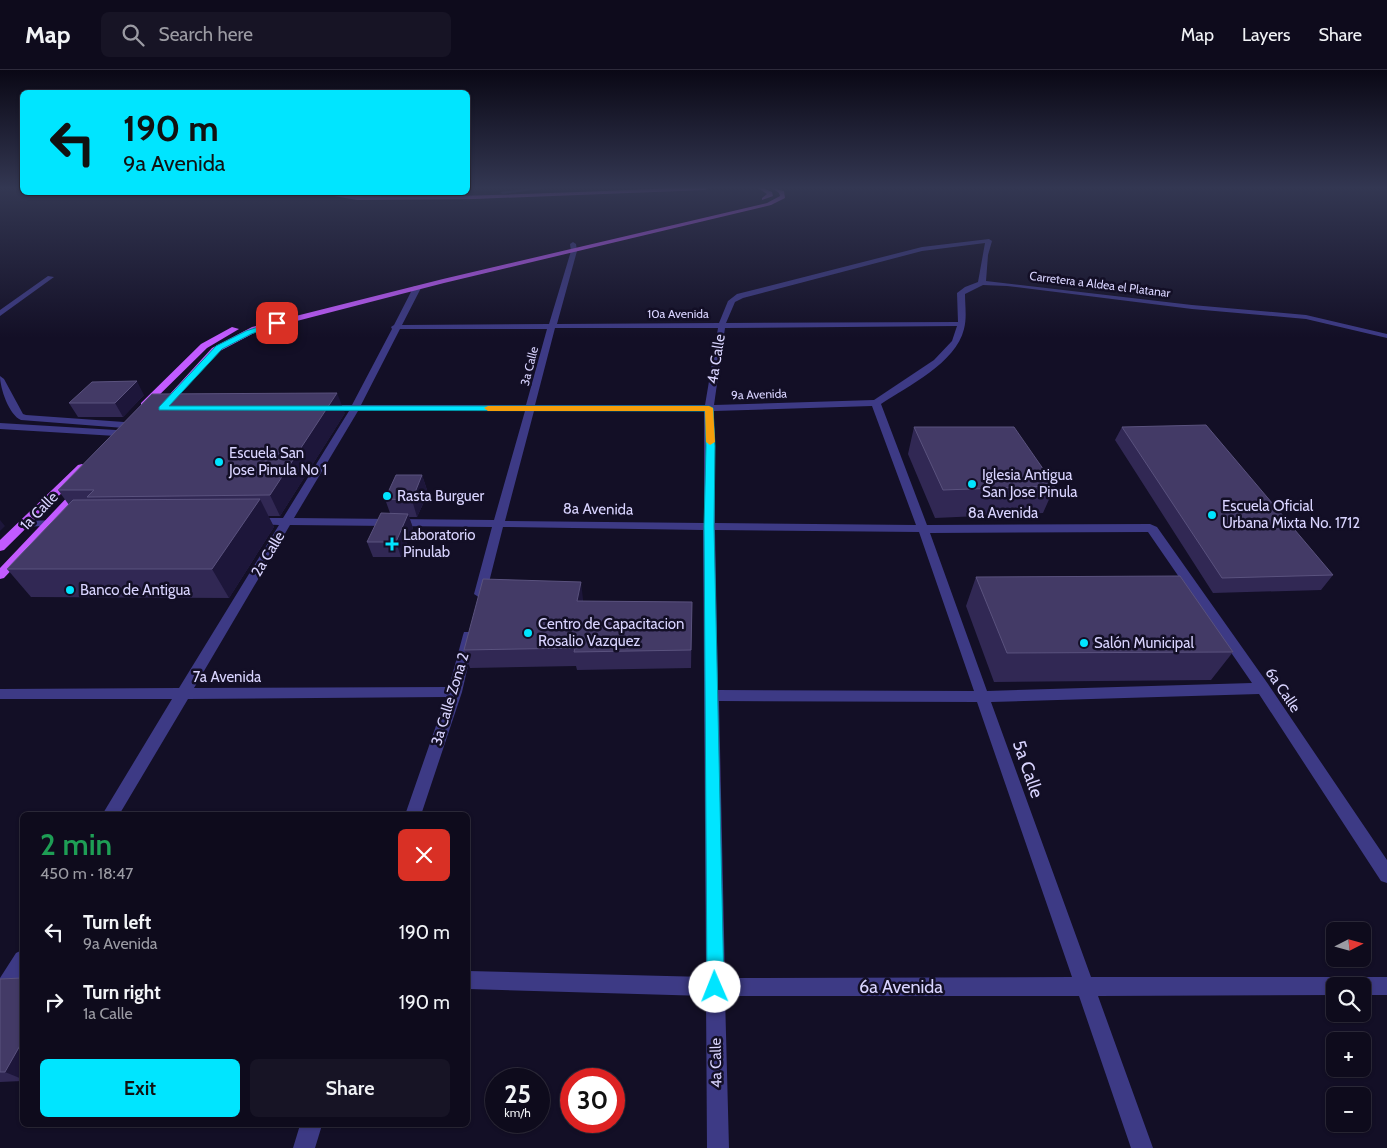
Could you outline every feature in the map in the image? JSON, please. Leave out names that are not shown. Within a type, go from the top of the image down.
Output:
[{"type":"main road","points":[[163,410],[205,361],[225,344],[258,328],[612,238]]},
{"type":"main road","points":[[112,437],[213,340],[254,322],[617,238]]},
{"type":"main road","name":"1a Calle","points":[[0,547],[88,461]]},
{"type":"main road","name":"1a Calle","points":[[0,574],[86,484]]},
{"type":"street","name":"4a Calle","points":[[718,1148],[709,408],[722,324],[732,302],[740,296],[922,249],[989,241],[985,255],[982,282]]},
{"type":"street","name":"3a Calle","points":[[498,523],[574,248]]},
{"type":"street","points":[[0,314],[50,277]]},
{"type":"street","points":[[876,403],[940,360],[958,339],[961,324],[961,293],[974,284],[982,282]]},
{"type":"street","name":"Carretera a Aldea el Platanar","points":[[982,282],[1192,308],[1306,317],[1387,336]]},
{"type":"street","name":"2a Calle","points":[[112,812],[355,408],[417,288]]},
{"type":"street","name":"10a Avenida","points":[[396,327],[961,324]]},
{"type":"street","points":[[0,379],[19,416],[24,418],[131,418]]},
{"type":"street","name":"9a Avenida","points":[[316,408],[709,408],[876,403]]},
{"type":"street","name":"5a Calle","points":[[876,403],[983,697],[1142,1148]]},
{"type":"street","points":[[0,426],[112,437]]},
{"type":"street","name":"8a Avenida","points":[[241,521],[289,520],[923,529],[1148,528]]},
{"type":"street","points":[[23,524],[67,523]]},
{"type":"street","points":[[476,608],[498,523]]},
{"type":"street","name":"6a Calle","points":[[1148,528],[1153,530],[1263,688],[1387,875]]},
{"type":"street","name":"3a Calle Zona 2","points":[[414,812],[455,692],[472,626]]},
{"type":"street","points":[[711,695],[983,697],[1263,688]]},
{"type":"street","name":"7a Avenida","points":[[0,694],[455,692]]},
{"type":"street","points":[[8,986],[20,962]]},
{"type":"street","name":"6a Avenida","points":[[470,980],[715,987],[1326,986]]},
{"type":"street","points":[[1371,986],[1387,986]]},
{"type":"street","points":[[304,1148],[310,1127]]},
{"type":"building","points":[[137,381],[115,403],[69,403],[92,382]]},
{"type":"building","name":"Escuela San Jose Pinula No 1","points":[[337,393],[270,495],[87,497],[94,490],[58,490],[152,394]]},
{"type":"building","name":"Escuela Oficial Urbana Mixta No. 1712","points":[[1206,425],[1333,575],[1222,578],[1122,427]]},
{"type":"building","points":[[914,427],[1014,427],[1055,486],[943,490]]},
{"type":"building","points":[[396,475],[422,475],[412,500],[385,499]]},
{"type":"building","points":[[260,499],[212,569],[7,569],[73,500]]},
{"type":"building","points":[[381,513],[408,514],[396,542],[367,542]]},
{"type":"building","points":[[1180,576],[1233,652],[1007,653],[976,577]]},
{"type":"building","points":[[483,579],[581,582],[577,601],[692,602],[691,650],[574,652],[575,648],[464,650]]},
{"type":"building","points":[[20,978],[20,1046],[5,1072],[0,1072],[0,979]]},
{"type":"slow traffic","points":[[488,408],[709,408],[710,442]]},
{"type":"place","name":"Escuela San Jose Pinula No 1","points":[[219,462]]},
{"type":"place","name":"Iglesia Antigua San Jose Pinula","points":[[972,484]]},
{"type":"place","name":"Rasta Burguer","points":[[387,496]]},
{"type":"place","name":"Escuela Oficial Urbana Mixta No. 1712","points":[[1212,515]]},
{"type":"place","name":"Laboratorio Pinulab","points":[[392,544]]},
{"type":"place","name":"Banco de Antigua","points":[[70,590]]},
{"type":"place","name":"Centro de Capacitacion Rosalio Vazquez","points":[[528,633]]},
{"type":"place","name":"Salón Municipal","points":[[1084,643]]},
{"type":"route","points":[[277,323],[248,332],[219,347],[162,409],[709,408],[715,987]]}]
